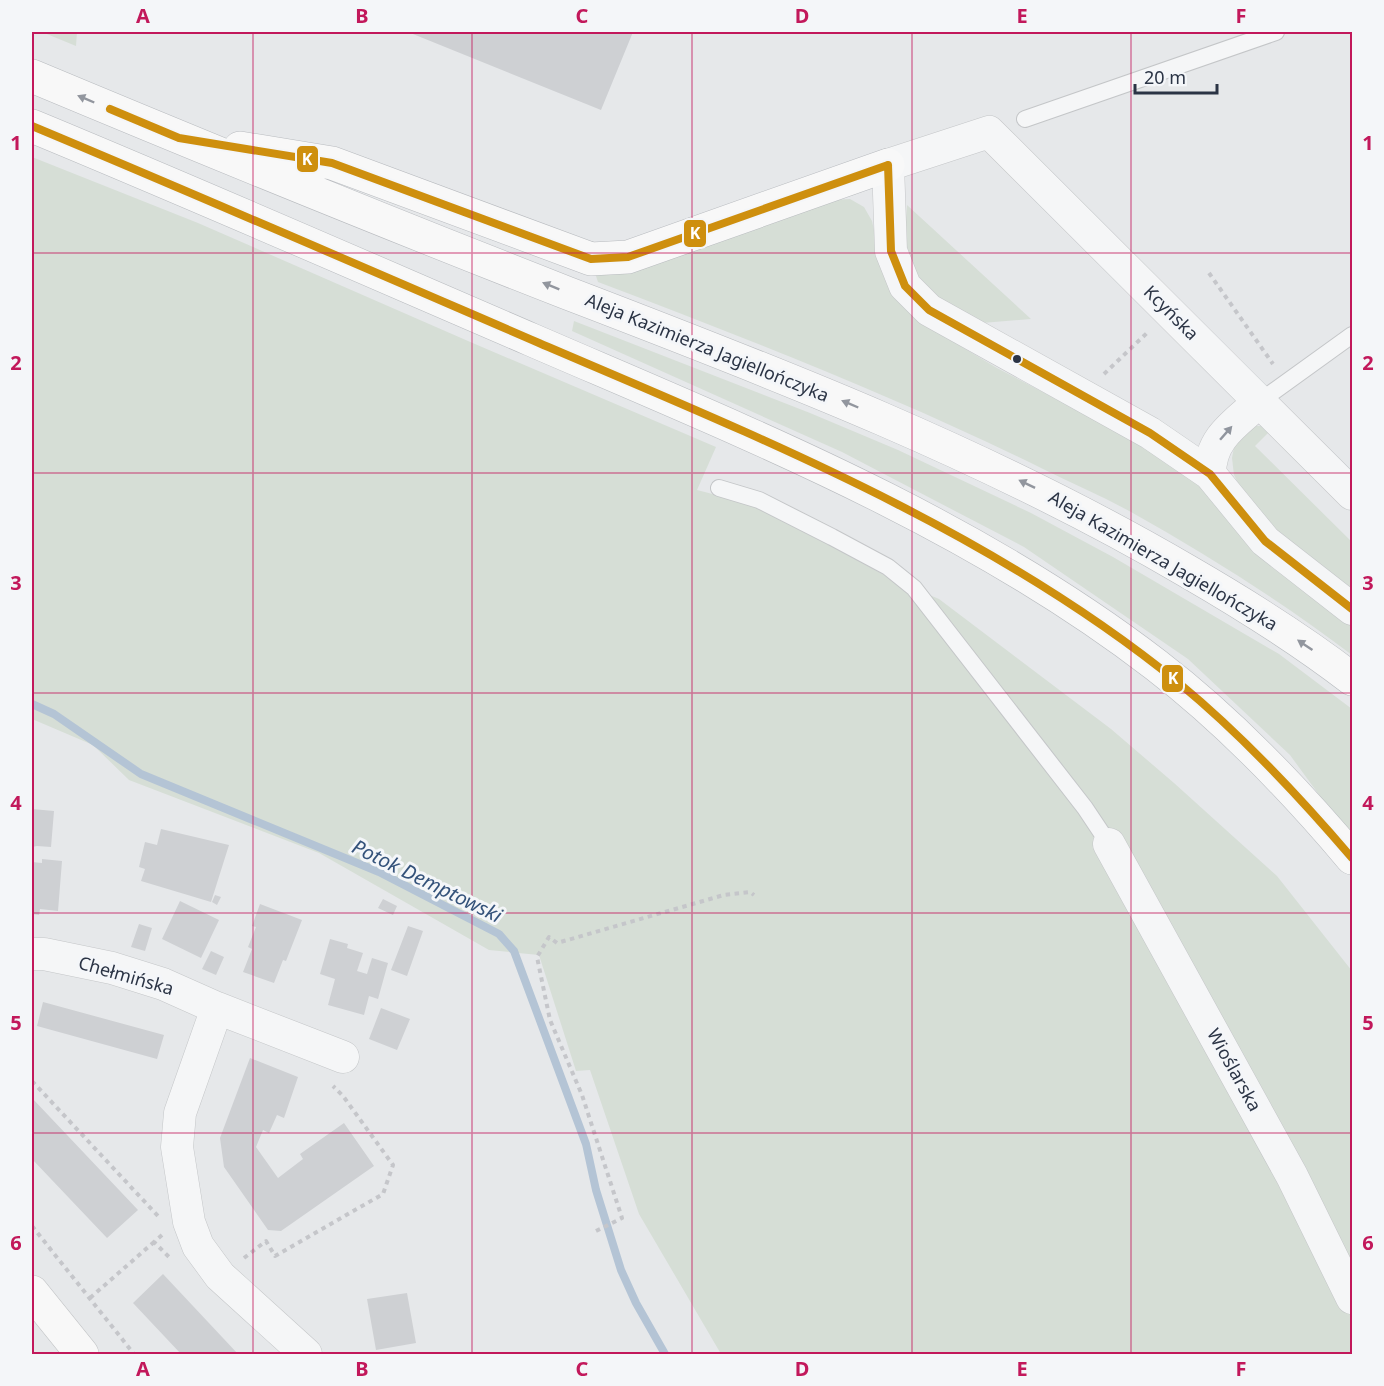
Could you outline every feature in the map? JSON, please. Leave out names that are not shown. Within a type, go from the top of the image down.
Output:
[{"type":"main road","name":"Aleja Kazimierza Jagiellończyka","points":[[32,76],[179,138],[563,291],[739,358],[890,421],[976,460],[1124,534],[1278,626],[1353,679]]},
{"type":"main road","points":[[32,126],[713,418],[906,509],[987,553],[1068,602],[1158,667],[1237,734],[1276,773],[1353,858]]},
{"type":"main road","points":[[179,138],[332,163],[591,259],[628,257],[888,165]]},
{"type":"main road","points":[[32,1292],[82,1354]]},
{"type":"street","name":"Kcyńska","points":[[888,165],[990,132],[1353,494]]},
{"type":"street","points":[[888,165],[891,251],[905,286],[928,310],[1150,434],[1210,474],[1265,541],[1353,609]]},
{"type":"street","points":[[1210,474],[1210,459],[1214,448],[1227,431],[1260,402]]},
{"type":"street","name":"Wioślarska","points":[[1109,844],[1292,1176],[1353,1298]]},
{"type":"street","name":"Chełmińska","points":[[32,954],[44,954],[111,968],[163,984],[217,1008],[343,1057]]},
{"type":"street","points":[[217,1008],[180,1113],[177,1147],[189,1222],[198,1246],[216,1270],[306,1354]]},
{"type":"lane","points":[[1025,119],[1276,32]]},
{"type":"lane","points":[[1260,402],[1353,335]]},
{"type":"lane","points":[[719,488],[759,500],[832,537],[888,567],[914,588],[1085,808],[1109,844]]},
{"type":"path","points":[[1209,273],[1287,382]]},
{"type":"path","points":[[1102,376],[1169,312]]},
{"type":"path","points":[[596,1231],[622,1218],[582,1095],[550,1020],[537,957],[549,937],[557,943],[724,895],[750,892],[754,895]]},
{"type":"path","points":[[216,1270],[245,1258],[266,1241],[275,1256],[383,1194],[393,1165],[343,1096],[330,1083],[343,1057]]},
{"type":"path","points":[[32,1081],[170,1229],[189,1222]]},
{"type":"path","points":[[32,1226],[134,1354]]},
{"type":"path","points":[[90,1298],[154,1242]]},
{"type":"shaded area","points":[[42,32],[77,32],[76,46]]},
{"type":"shaded area","points":[[32,157],[198,223],[716,447],[697,490],[763,507],[891,579],[939,599],[1111,729],[1277,876],[1352,971],[1352,1354],[721,1354],[639,1214],[590,1070],[576,1071],[539,955],[489,950],[319,853],[129,780],[93,745],[32,719]]},
{"type":"shaded area","points":[[850,199],[864,207],[872,221],[878,248],[927,326],[997,368],[1169,458],[1352,624],[1352,655],[1299,616],[1216,562],[1109,500],[877,393],[598,282],[595,273],[831,200]]},
{"type":"shaded area","points":[[907,205],[1031,319],[970,324],[925,295],[904,254]]},
{"type":"shaded area","points":[[574,321],[810,413],[898,450],[1031,513],[1113,557],[1279,654],[1352,709],[1352,840],[1290,755],[1188,659],[1024,547],[842,452],[572,331]]},
{"type":"shaded area","points":[[1249,426],[1263,426],[1270,431],[1255,446],[1352,542],[1352,592],[1270,529],[1242,491],[1234,475],[1232,458],[1235,442]]},
{"type":"building","points":[[408,32],[633,32],[601,110]]},
{"type":"building","points":[[32,809],[54,811],[51,847],[32,847]]},
{"type":"building","points":[[161,829],[229,845],[211,902],[141,881],[145,869],[139,867],[145,842],[157,845]]},
{"type":"building","points":[[42,859],[62,861],[58,911],[40,909],[39,915],[32,914],[32,862],[42,863]]},
{"type":"building","points":[[215,895],[221,897],[217,905],[212,902]]},
{"type":"building","points":[[383,899],[397,906],[393,915],[378,908]]},
{"type":"building","points":[[180,901],[219,920],[201,958],[162,939]]},
{"type":"building","points":[[260,904],[302,920],[286,961],[283,960],[274,983],[243,972],[252,949],[248,947],[256,927],[252,926]]},
{"type":"building","points":[[139,924],[152,928],[145,951],[131,947]]},
{"type":"building","points":[[408,926],[423,931],[407,976],[391,970]]},
{"type":"building","points":[[330,939],[348,944],[347,948],[363,953],[357,971],[367,974],[372,958],[388,963],[378,999],[369,996],[364,1015],[328,1005],[335,979],[320,974]]},
{"type":"building","points":[[211,951],[224,957],[216,975],[202,969]]},
{"type":"building","points":[[43,1002],[164,1035],[157,1059],[37,1026]]},
{"type":"building","points":[[381,1008],[410,1019],[397,1050],[369,1039]]},
{"type":"building","points":[[250,1058],[298,1077],[284,1118],[277,1115],[269,1133],[263,1130],[256,1147],[278,1178],[303,1159],[300,1154],[344,1123],[374,1166],[281,1231],[268,1230],[224,1167],[220,1138]]},
{"type":"building","points":[[32,1098],[138,1210],[107,1238],[32,1159]]},
{"type":"building","points":[[163,1274],[238,1354],[181,1354],[133,1303]]},
{"type":"building","points":[[407,1293],[416,1343],[376,1350],[367,1299]]},
{"type":"waterway","name":"Potok Demptowski","points":[[32,704],[54,714],[141,774],[379,872],[499,934],[514,951],[586,1144],[596,1190],[621,1270],[636,1303],[665,1354]]},
{"type":"transit line","name":"K","points":[[110,109],[179,138],[332,163],[591,259],[628,257],[888,165]]},
{"type":"transit line","name":"K","points":[[32,126],[790,452],[953,533],[1031,579],[1107,629],[1180,684],[1270,767],[1352,858]]},
{"type":"transit line","name":"K","points":[[888,165],[891,251],[905,286],[929,310],[1150,433],[1210,474],[1265,541],[1352,609]]}]
